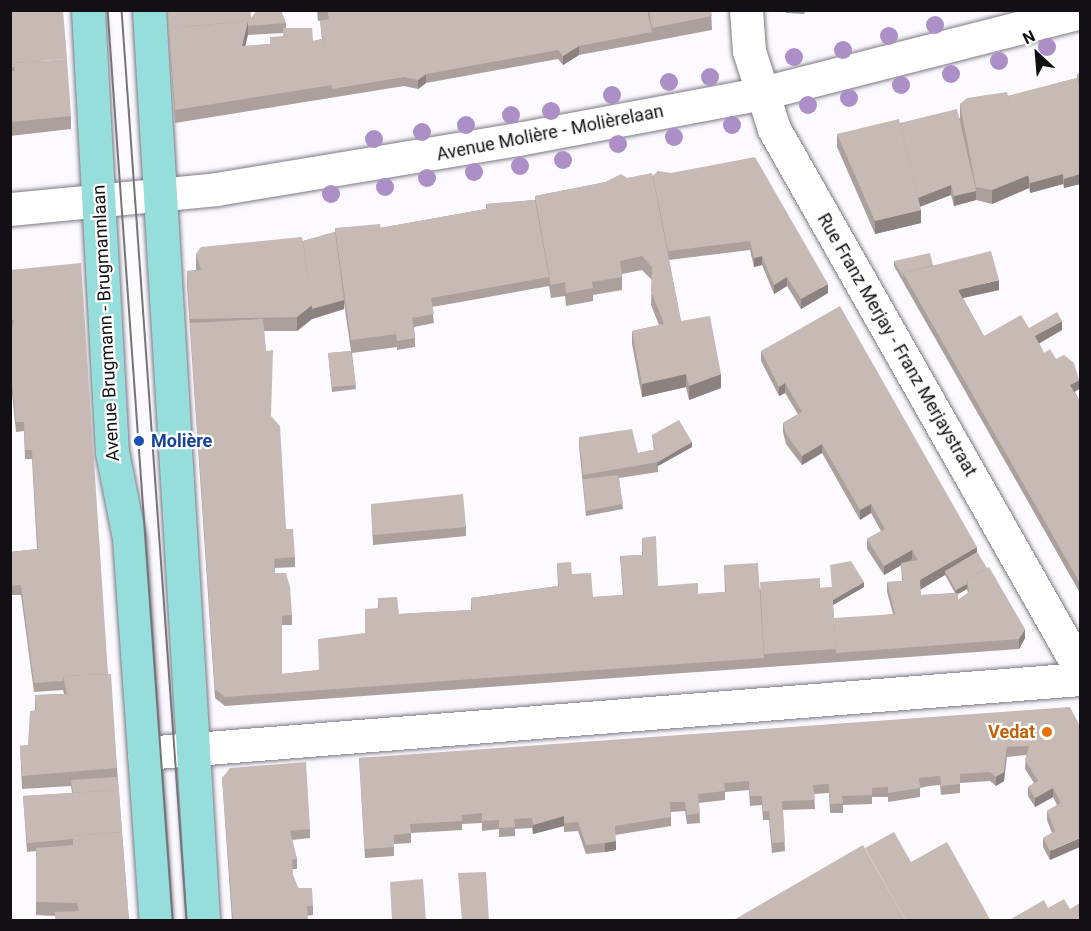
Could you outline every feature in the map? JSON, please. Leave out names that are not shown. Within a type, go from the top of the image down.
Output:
[{"type":"main road","name":"Avenue Brugmann - Brugmannlaan","points":[[88,10],[112,452],[129,538],[156,921]]},
{"type":"main road","points":[[149,10],[190,747],[203,921]]},
{"type":"street","name":"Rue Franz Merjay - Franz Merjaystraat","points":[[746,10],[759,94],[774,129],[1080,669]]},
{"type":"street","name":"Avenue Molière - Molièrelaan","points":[[10,210],[159,195],[410,159],[759,94],[1080,12]]},
{"type":"street","points":[[144,753],[190,747],[1080,679]]},
{"type":"building","points":[[10,10],[63,10],[67,59],[14,63],[14,67],[10,67]]},
{"type":"building","points":[[168,10],[250,10],[251,18],[257,10],[281,10],[286,23],[248,26],[248,21],[169,28],[169,32]]},
{"type":"building","points":[[327,10],[647,10],[652,32],[579,46],[563,56],[558,50],[426,74],[418,80],[404,77],[332,89],[320,21],[329,19]]},
{"type":"building","points":[[649,10],[711,10],[712,16],[652,28]]},
{"type":"building","points":[[248,21],[242,46],[270,44],[270,37],[283,36],[283,28],[312,28],[313,41],[324,39],[332,85],[175,110],[169,28]]},
{"type":"building","points":[[67,59],[71,116],[10,122],[10,71],[15,71],[14,63]]},
{"type":"building","points":[[1077,78],[1080,91],[1080,174],[1064,179],[1063,174],[1030,183],[1008,96]]},
{"type":"building","points":[[1007,92],[1029,175],[992,190],[976,187],[960,104],[967,98]]},
{"type":"building","points":[[957,109],[976,191],[954,196],[951,185],[918,198],[900,123]]},
{"type":"building","points":[[899,119],[921,210],[875,221],[837,134]]},
{"type":"building","points":[[755,157],[828,284],[801,299],[787,277],[774,285],[762,256],[754,258],[750,241],[668,251],[653,176],[658,171],[671,173]]},
{"type":"building","points":[[652,173],[681,321],[710,316],[721,374],[689,386],[686,374],[642,384],[632,331],[664,324],[651,291],[652,267],[642,256],[620,261],[622,277],[592,282],[593,288],[566,293],[565,282],[551,285],[535,196],[605,182],[621,174],[627,178]]},
{"type":"building","points":[[535,200],[549,277],[431,298],[434,314],[412,318],[415,338],[397,341],[380,228],[487,209],[486,204]]},
{"type":"building","points":[[380,224],[397,334],[351,340],[335,228]]},
{"type":"building","points":[[335,232],[344,300],[312,309],[303,241]]},
{"type":"building","points":[[302,237],[312,305],[297,317],[190,319],[187,271],[201,270],[196,254],[201,247]]},
{"type":"building","points":[[991,251],[999,280],[958,290],[984,336],[1021,315],[1029,328],[1057,312],[1062,321],[1035,336],[1044,353],[1050,349],[1056,359],[1064,355],[1074,363],[1079,380],[1070,385],[1080,402],[1080,583],[903,273]]},
{"type":"building","points":[[930,253],[933,265],[903,273],[903,277],[894,261]]},
{"type":"building","points":[[81,263],[108,674],[63,676],[63,681],[34,683],[21,585],[10,586],[10,552],[38,549],[32,450],[25,450],[24,422],[16,422],[10,365],[10,340],[14,320],[10,321],[10,270]]},
{"type":"building","points":[[840,306],[977,547],[920,580],[921,595],[958,593],[958,600],[969,592],[967,579],[989,567],[1025,629],[1019,639],[836,653],[834,618],[895,614],[887,582],[903,581],[901,563],[918,560],[912,550],[884,566],[867,539],[885,529],[871,504],[860,510],[822,444],[802,456],[786,434],[783,423],[802,412],[785,383],[779,387],[761,351]]},
{"type":"building","points":[[263,319],[266,351],[273,350],[271,416],[280,426],[286,529],[293,529],[295,557],[274,559],[275,573],[286,573],[290,587],[292,615],[282,616],[282,674],[319,670],[318,639],[365,633],[365,609],[379,608],[378,598],[397,597],[399,614],[472,610],[471,598],[559,586],[557,563],[571,562],[572,574],[591,573],[593,597],[624,595],[620,556],[643,555],[642,538],[656,536],[658,586],[698,583],[698,594],[726,592],[724,565],[758,563],[764,658],[225,697],[215,689],[190,323]]},
{"type":"building","points":[[351,351],[356,385],[332,387],[328,353]]},
{"type":"building","points":[[679,420],[692,442],[658,462],[652,435]]},
{"type":"building","points":[[632,429],[638,453],[656,449],[658,462],[583,475],[579,437]]},
{"type":"building","points":[[618,475],[623,504],[586,511],[583,479]]},
{"type":"building","points":[[463,494],[466,527],[373,535],[371,504]]},
{"type":"building","points":[[977,552],[987,568],[967,579],[967,584],[956,590],[945,571]]},
{"type":"building","points":[[851,561],[864,582],[833,600],[830,565]]},
{"type":"building","points":[[820,578],[820,588],[832,587],[836,649],[764,654],[760,582]]},
{"type":"building","points":[[111,674],[117,768],[22,776],[20,746],[28,745],[30,711],[36,710],[35,695],[67,694],[63,676]]},
{"type":"building","points":[[1070,707],[1080,726],[1080,838],[1050,851],[1043,838],[1055,831],[1047,811],[1061,803],[1053,788],[1035,798],[1028,787],[1038,781],[1025,760],[1029,746],[1007,747],[1004,772],[996,777],[990,772],[960,774],[960,784],[941,786],[940,776],[919,778],[920,788],[888,793],[888,787],[872,788],[872,795],[842,796],[843,803],[830,804],[829,784],[813,785],[815,800],[782,801],[785,842],[772,843],[769,811],[763,811],[762,796],[750,796],[749,781],[724,783],[725,791],[698,794],[700,813],[687,815],[685,802],[670,802],[671,817],[615,826],[616,841],[605,843],[586,845],[578,822],[564,823],[564,816],[533,825],[532,818],[514,819],[515,827],[499,828],[499,820],[482,821],[482,813],[462,815],[462,821],[410,824],[411,833],[394,835],[394,847],[365,849],[359,758]]},
{"type":"building","points":[[306,762],[310,829],[290,831],[297,859],[292,860],[293,875],[298,888],[312,888],[313,906],[307,906],[308,921],[233,921],[222,778],[230,768]]},
{"type":"building","points":[[117,777],[119,790],[73,793],[71,780]]},
{"type":"building","points":[[119,790],[122,832],[27,843],[23,796]]},
{"type":"building","points":[[122,832],[129,921],[55,921],[55,912],[79,911],[77,903],[36,902],[36,848],[73,845],[73,836]]},
{"type":"building","points":[[894,832],[911,862],[947,842],[991,921],[906,921],[865,848]]},
{"type":"building","points":[[863,845],[906,921],[732,921]]},
{"type":"building","points":[[486,872],[489,921],[462,921],[458,873]]},
{"type":"building","points":[[423,879],[426,921],[392,921],[390,882]]},
{"type":"building","points":[[1064,899],[1070,909],[1080,903],[1080,921],[1012,921],[1011,919],[1044,900],[1048,908]]},
{"type":"tram line","points":[[108,10],[173,920]]},
{"type":"tram line","points":[[122,10],[187,920]]},
{"type":"place","name":"Molière","points":[[139,441]]},
{"type":"place","name":"Vedat","points":[[1047,732]]}]
